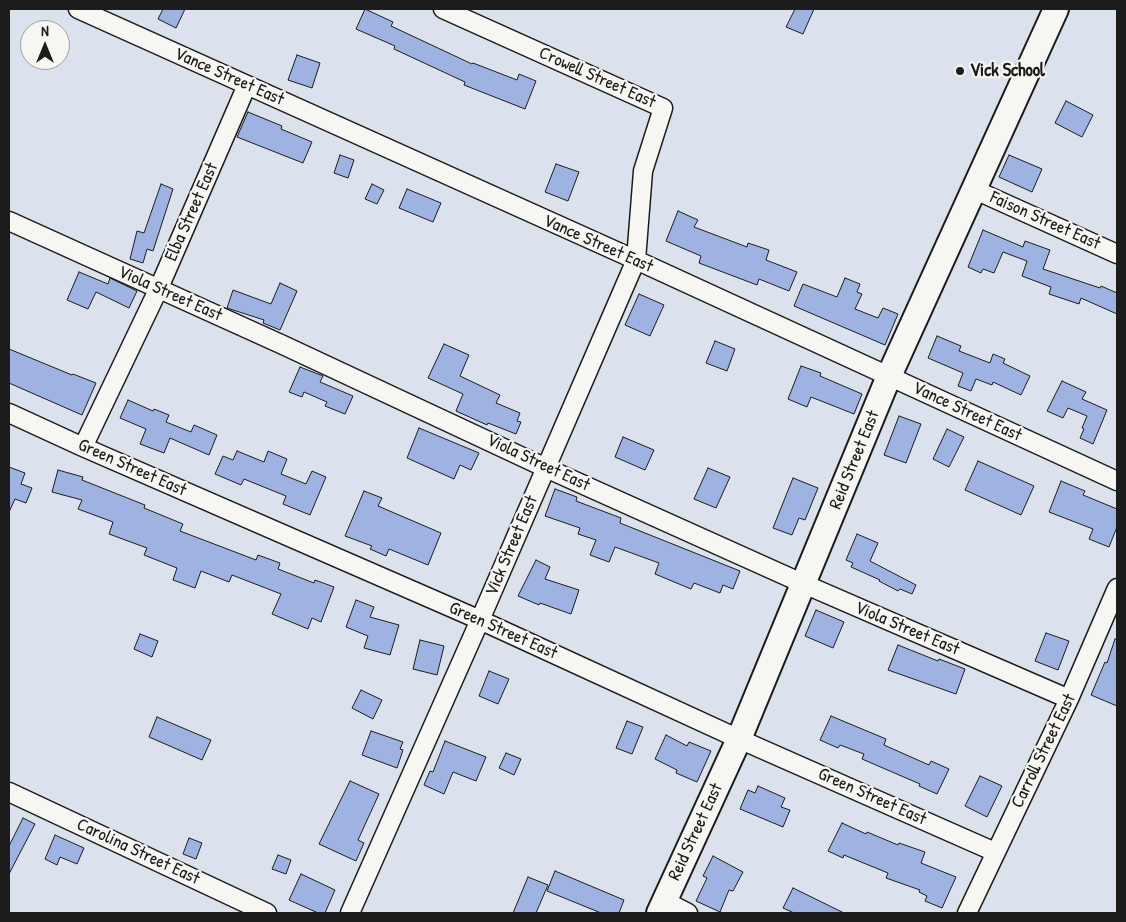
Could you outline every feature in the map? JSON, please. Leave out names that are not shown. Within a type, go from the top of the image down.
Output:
[{"type":"street","name":"Vance Street East","points":[[78,9],[636,260],[1117,481]]},
{"type":"street","name":"Crowell Street East","points":[[444,9],[663,108],[643,171],[636,260]]},
{"type":"street","name":"Reid Street East","points":[[662,907],[739,739],[890,376],[1056,9]]},
{"type":"street","name":"Elba Street East","points":[[83,447],[158,290],[247,85]]},
{"type":"street","name":"Faison Street East","points":[[973,189],[1117,254]]},
{"type":"street","name":"Viola Street East","points":[[9,222],[283,345],[546,468],[804,584],[1069,699]]},
{"type":"street","name":"Vick Street East","points":[[350,913],[480,620],[636,260]]},
{"type":"street","name":"Green Street East","points":[[9,413],[480,620],[739,739],[995,852]]},
{"type":"street","name":"Carroll Street East","points":[[967,913],[1069,699],[1117,588]]},
{"type":"street","name":"Carolina Street East","points":[[9,792],[266,913]]},
{"type":"street","points":[[662,907],[688,913]]},
{"type":"building","points":[[163,9],[185,9],[176,28],[158,19]]},
{"type":"building","points":[[365,9],[393,22],[391,26],[472,64],[517,80],[519,74],[536,81],[525,109],[464,85],[465,82],[394,49],[395,46],[356,29]]},
{"type":"building","points":[[795,9],[814,9],[803,34],[786,27]]},
{"type":"building","points":[[297,55],[320,63],[312,88],[288,80]]},
{"type":"building","points":[[1066,101],[1093,115],[1082,137],[1055,123]]},
{"type":"building","points":[[248,112],[282,126],[281,129],[312,142],[303,163],[237,137]]},
{"type":"building","points":[[340,155],[354,160],[348,178],[334,173]]},
{"type":"building","points":[[1009,155],[1042,169],[1032,192],[999,177]]},
{"type":"building","points":[[556,164],[579,172],[568,201],[545,192]]},
{"type":"building","points":[[161,184],[173,189],[153,251],[147,249],[143,263],[130,259],[137,231],[144,233]]},
{"type":"building","points":[[372,184],[384,190],[377,204],[365,199]]},
{"type":"building","points":[[407,189],[441,203],[433,222],[399,208]]},
{"type":"building","points":[[678,211],[698,220],[694,227],[747,247],[748,243],[769,250],[766,260],[797,272],[789,291],[759,279],[757,285],[699,263],[701,256],[666,241]]},
{"type":"building","points":[[983,230],[1023,247],[1025,241],[1050,250],[1043,269],[1100,288],[1101,286],[1117,293],[1117,314],[1081,298],[1079,304],[1049,294],[1051,287],[1022,276],[1027,261],[1003,252],[994,273],[983,269],[981,273],[968,267]]},
{"type":"building","points":[[79,272],[108,284],[110,278],[137,291],[129,308],[96,292],[88,309],[67,300]]},
{"type":"building","points":[[845,278],[860,284],[857,292],[862,294],[855,309],[878,318],[883,308],[898,314],[885,345],[794,306],[803,284],[837,297]]},
{"type":"building","points":[[280,283],[297,291],[280,330],[263,323],[264,320],[227,308],[233,290],[271,304]]},
{"type":"building","points":[[639,294],[664,305],[650,336],[625,325]]},
{"type":"building","points":[[937,336],[961,346],[959,351],[990,363],[993,354],[1005,359],[1003,363],[1030,376],[1021,395],[993,382],[992,385],[976,379],[971,391],[958,386],[963,373],[928,358]]},
{"type":"building","points":[[715,341],[735,349],[727,371],[706,363]]},
{"type":"building","points":[[444,344],[469,355],[460,376],[500,395],[496,403],[520,413],[517,421],[521,422],[516,434],[488,423],[487,425],[456,411],[463,394],[428,378]]},
{"type":"building","points":[[9,349],[96,383],[82,415],[9,383]]},
{"type":"building","points":[[801,366],[821,373],[820,376],[862,394],[854,414],[811,397],[807,407],[788,399]]},
{"type":"building","points":[[300,367],[323,376],[320,382],[353,396],[345,414],[325,406],[327,402],[304,392],[302,397],[289,392]]},
{"type":"building","points":[[1062,381],[1086,392],[1082,399],[1107,410],[1093,444],[1080,438],[1087,416],[1068,408],[1063,418],[1047,411]]},
{"type":"building","points":[[128,400],[153,411],[154,409],[169,415],[166,422],[191,432],[194,425],[217,435],[209,455],[170,438],[164,453],[140,444],[146,429],[120,418]]},
{"type":"building","points":[[899,416],[921,424],[906,463],[884,455]]},
{"type":"building","points":[[419,428],[479,453],[471,470],[460,465],[454,479],[407,458]]},
{"type":"building","points":[[947,429],[964,437],[949,467],[933,459]]},
{"type":"building","points":[[623,437],[654,450],[645,470],[615,457]]},
{"type":"building","points":[[237,451],[264,462],[268,451],[287,459],[281,474],[306,484],[312,471],[326,477],[310,515],[283,504],[286,496],[244,479],[241,485],[215,474],[223,456],[233,460]]},
{"type":"building","points":[[978,461],[1034,486],[1021,515],[965,490]]},
{"type":"building","points":[[9,467],[25,473],[21,484],[32,488],[26,503],[15,499],[9,512]]},
{"type":"building","points":[[708,468],[730,477],[716,508],[694,499]]},
{"type":"building","points":[[58,470],[83,477],[82,480],[145,505],[144,508],[183,524],[180,531],[256,560],[258,555],[280,563],[278,569],[314,583],[315,580],[334,587],[321,622],[312,618],[308,629],[272,614],[281,594],[232,575],[229,582],[201,571],[195,588],[173,580],[177,568],[144,555],[147,548],[109,534],[113,522],[78,509],[82,500],[52,492]]},
{"type":"building","points":[[793,478],[818,488],[805,520],[799,518],[792,535],[773,528]]},
{"type":"building","points":[[1061,481],[1085,491],[1083,495],[1117,509],[1117,527],[1109,547],[1089,539],[1093,529],[1049,512]]},
{"type":"building","points":[[555,489],[577,497],[576,501],[621,518],[620,523],[740,571],[733,589],[723,585],[720,593],[694,583],[691,589],[655,574],[659,563],[615,547],[609,562],[590,555],[596,540],[578,534],[580,528],[545,516]]},
{"type":"building","points":[[364,491],[382,498],[378,506],[441,533],[428,565],[389,549],[386,556],[370,549],[372,546],[345,536]]},
{"type":"building","points":[[857,534],[878,543],[870,561],[916,585],[912,594],[900,589],[898,591],[880,580],[851,567],[853,563],[846,560]]},
{"type":"building","points":[[536,560],[550,567],[545,579],[579,590],[571,614],[540,603],[539,605],[518,596]]},
{"type":"building","points":[[356,600],[374,607],[370,617],[399,625],[390,655],[364,648],[368,636],[346,627]]},
{"type":"building","points":[[816,610],[844,622],[833,648],[805,636]]},
{"type":"building","points":[[1046,633],[1069,641],[1058,670],[1035,661]]},
{"type":"building","points":[[140,634],[158,641],[152,657],[134,649]]},
{"type":"building","points":[[1115,639],[1117,640],[1117,706],[1091,695],[1105,662],[1107,663]]},
{"type":"building","points":[[420,640],[444,646],[437,675],[413,669]]},
{"type":"building","points":[[898,645],[938,661],[939,659],[965,669],[956,694],[888,670]]},
{"type":"building","points":[[489,671],[509,679],[498,704],[479,696]]},
{"type":"building","points":[[361,690],[382,700],[373,719],[352,708]]},
{"type":"building","points":[[831,716],[886,739],[884,745],[929,765],[931,761],[949,769],[937,794],[919,786],[920,784],[862,759],[864,754],[840,745],[838,748],[820,740]]},
{"type":"building","points":[[157,717],[211,740],[202,760],[149,737]]},
{"type":"building","points":[[627,721],[643,727],[632,754],[616,748]]},
{"type":"building","points":[[371,731],[403,742],[400,749],[403,750],[397,768],[362,755]]},
{"type":"building","points":[[666,735],[687,746],[689,742],[711,751],[697,782],[676,773],[677,770],[655,759]]},
{"type":"building","points":[[445,741],[486,757],[476,781],[453,772],[444,794],[424,785],[430,771],[433,772]]},
{"type":"building","points":[[506,753],[521,759],[514,775],[499,768]]},
{"type":"building","points":[[980,776],[1002,786],[987,817],[965,806]]},
{"type":"building","points":[[350,781],[379,794],[358,840],[364,843],[356,861],[319,844]]},
{"type":"building","points":[[758,786],[785,798],[781,807],[790,810],[783,827],[740,809],[748,790],[755,793]]},
{"type":"building","points":[[23,818],[35,824],[9,874],[9,846]]},
{"type":"building","points":[[842,823],[866,834],[867,832],[898,845],[899,843],[925,852],[921,863],[956,877],[942,908],[925,901],[927,896],[919,892],[920,890],[886,878],[888,873],[844,855],[843,858],[828,851]]},
{"type":"building","points":[[55,835],[84,848],[77,864],[60,857],[57,865],[45,859]]},
{"type":"building","points":[[189,838],[202,843],[196,859],[183,854]]},
{"type":"building","points":[[278,855],[291,860],[286,874],[272,869]]},
{"type":"building","points":[[713,856],[743,872],[733,891],[729,890],[720,912],[696,901],[707,878],[703,876]]},
{"type":"building","points":[[555,871],[624,900],[619,913],[601,913],[547,891]]},
{"type":"building","points":[[301,874],[335,890],[325,913],[318,913],[289,900]]},
{"type":"building","points":[[528,877],[548,885],[536,913],[513,913]]},
{"type":"building","points":[[793,888],[844,913],[794,913],[783,908]]},
{"type":"place","name":"Vick School","points":[[960,71]]}]
